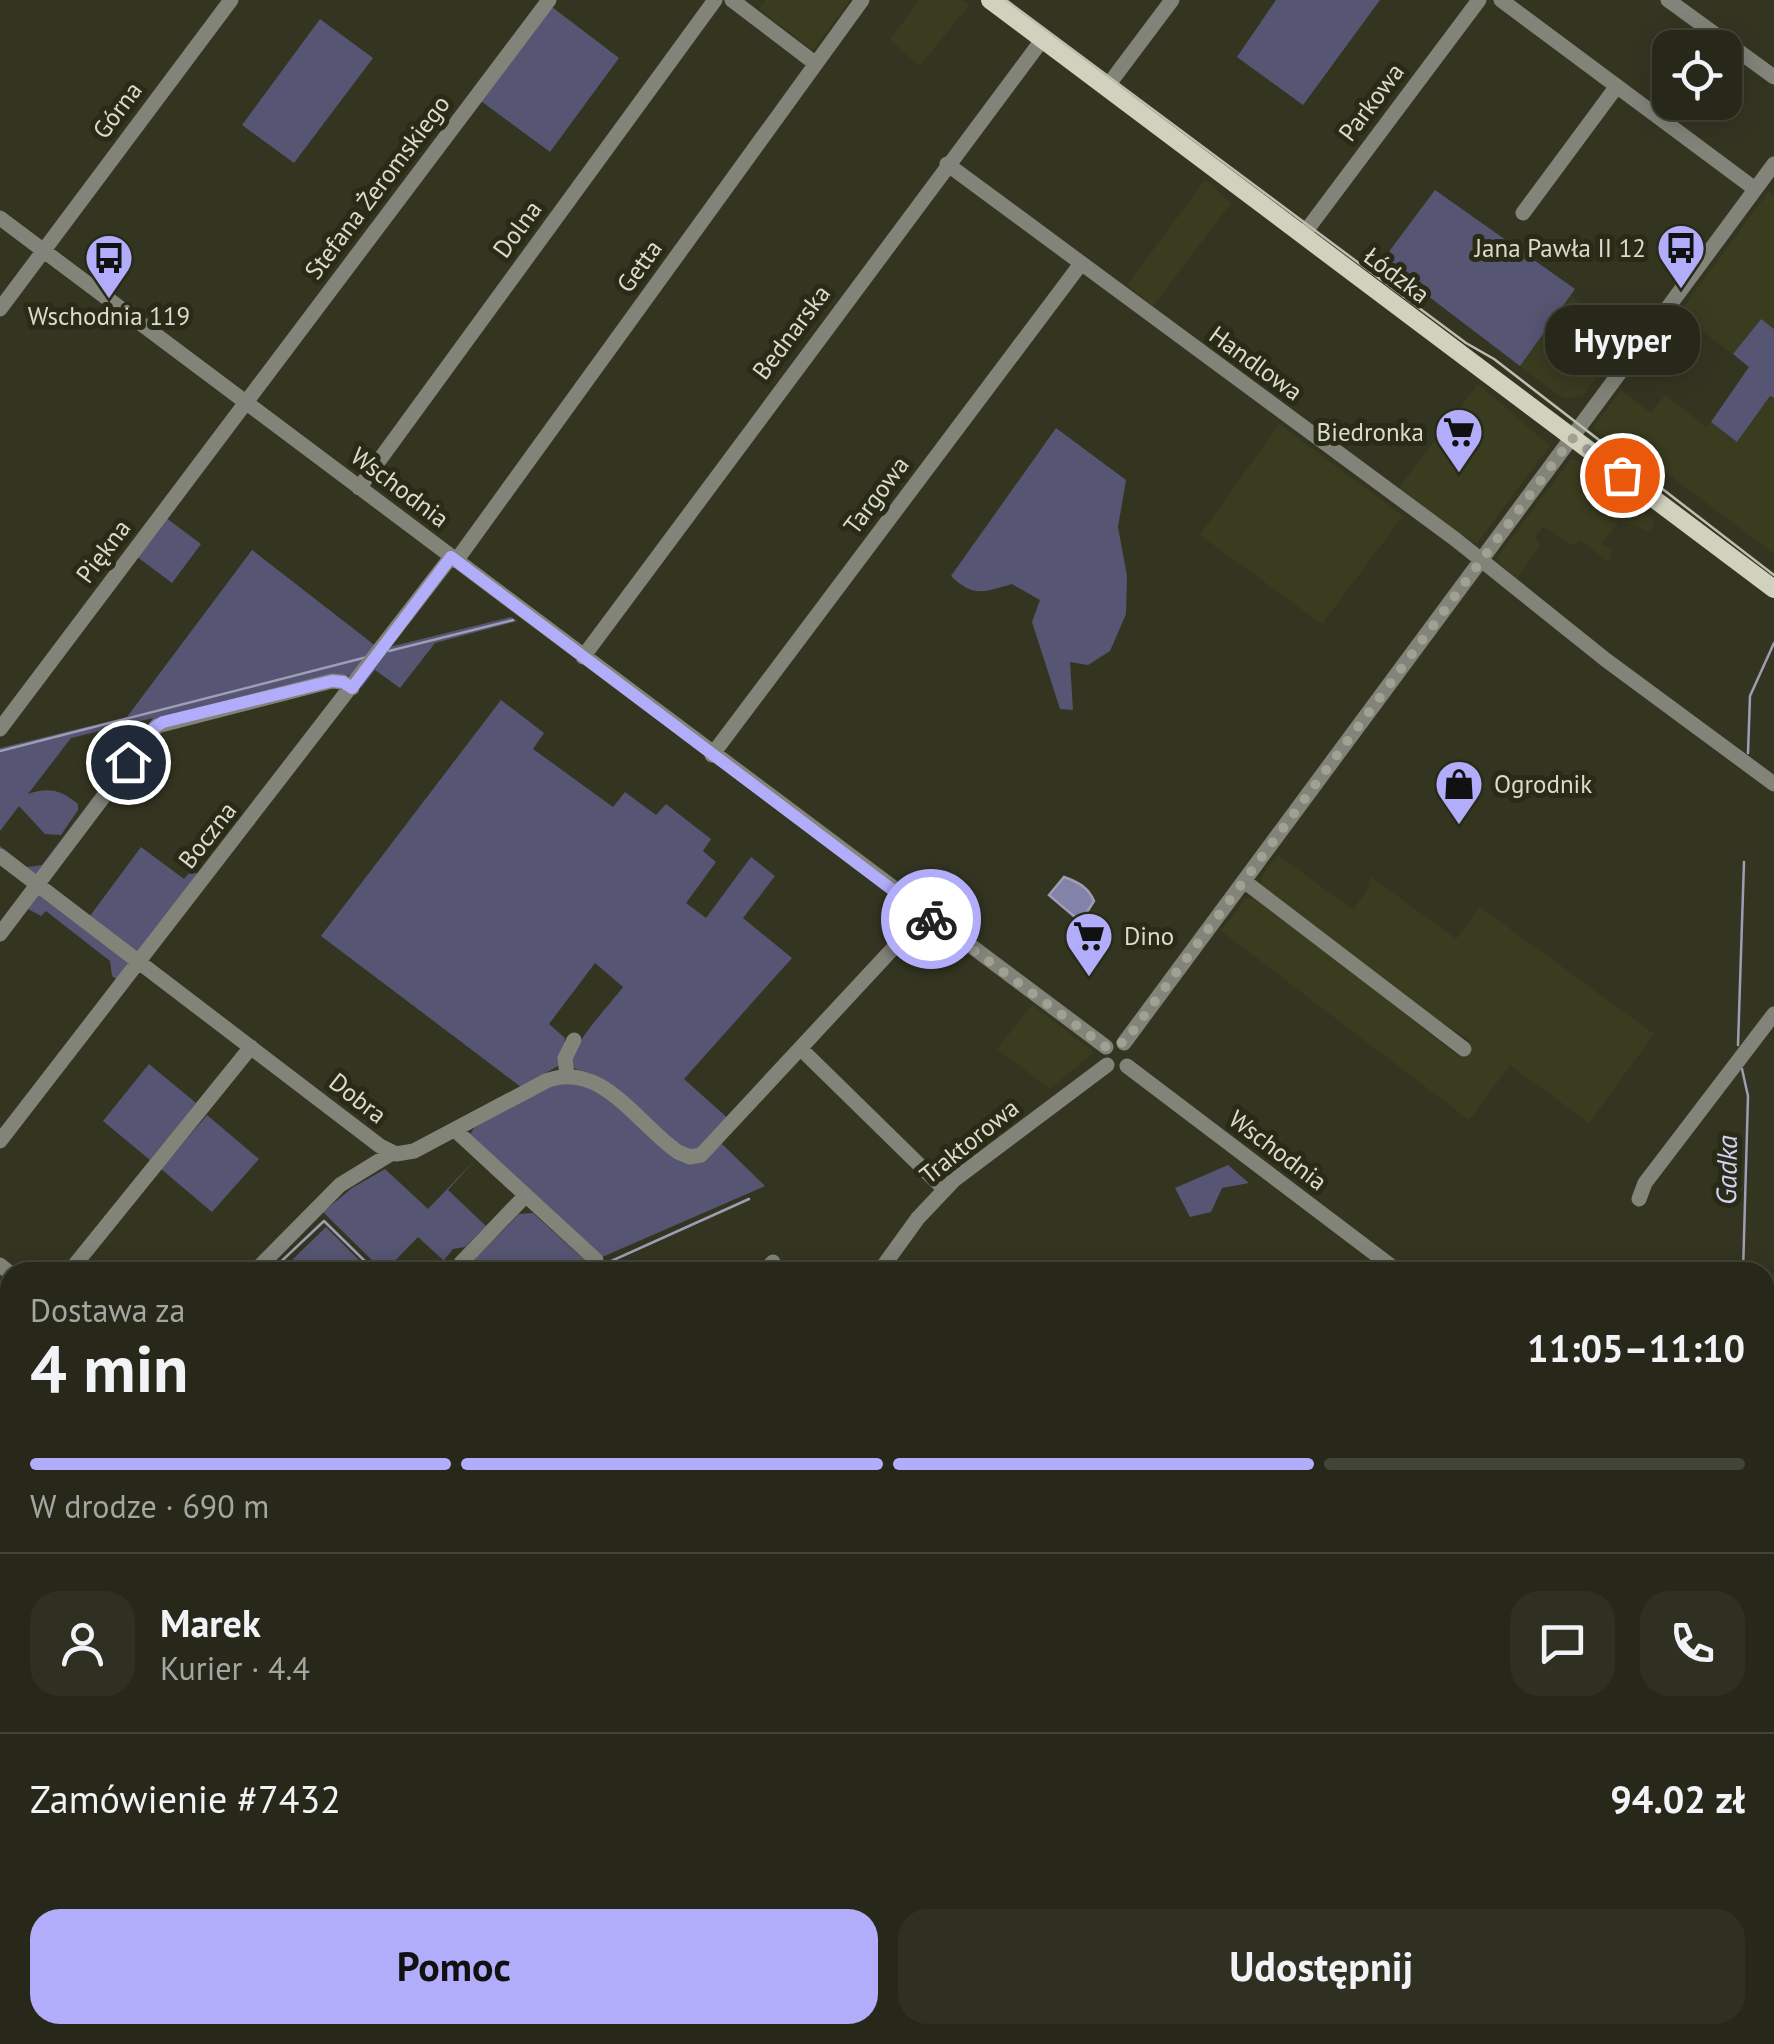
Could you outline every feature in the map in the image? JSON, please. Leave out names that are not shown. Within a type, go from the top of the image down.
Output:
[{"type":"main road","name":"Łódzka","points":[[990,0],[1774,589]]},
{"type":"street","name":"Górna","points":[[0,309],[231,0]]},
{"type":"street","name":"Stefana Żeromskiego","points":[[246,404],[549,0]]},
{"type":"street","name":"Dolna","points":[[359,488],[715,0]]},
{"type":"street","points":[[732,0],[816,64]]},
{"type":"street","name":"Getta","points":[[453,559],[862,0]]},
{"type":"street","points":[[1106,88],[1172,0]]},
{"type":"street","name":"Parkowa","points":[[1303,235],[1479,0]]},
{"type":"street","points":[[1124,1043],[1767,178],[1617,86],[1501,0]]},
{"type":"street","points":[[1674,2],[1774,77]]},
{"type":"street","name":"Bednarska","points":[[582,656],[1042,40]]},
{"type":"street","points":[[1523,212],[1617,86]]},
{"type":"street","name":"Handlowa","points":[[947,164],[1482,561],[1606,660],[1774,784]]},
{"type":"street","name":"Wschodnia","points":[[0,218],[1106,1047]]},
{"type":"street","name":"Targowa","points":[[712,755],[1080,264]]},
{"type":"street","name":"Piękna","points":[[0,728],[246,404]]},
{"type":"street","name":"Boczna","points":[[0,1141],[453,559]]},
{"type":"street","points":[[0,934],[160,724],[332,681],[352,688]]},
{"type":"street","name":"Dobra","points":[[0,856],[392,1153],[414,1152],[546,1082],[567,1076]]},
{"type":"street","points":[[1244,881],[1464,1049]]},
{"type":"street","points":[[574,1040],[566,1058],[567,1076],[599,1084],[667,1144],[694,1157],[707,1151],[925,914]]},
{"type":"street","points":[[1639,1199],[1645,1183],[1774,1014]]},
{"type":"street","points":[[1114,1042],[1124,1043],[1131,1053],[1128,1066],[1118,1069],[1107,1064],[1106,1047],[1114,1042]]},
{"type":"street","points":[[76,1262],[251,1048]]},
{"type":"street","points":[[802,1050],[944,1189]]},
{"type":"street","name":"Traktorowa","points":[[886,1262],[944,1189],[1107,1064]]},
{"type":"street","name":"Wschodnia","points":[[1128,1066],[1381,1262]]},
{"type":"street","points":[[455,1130],[596,1260]]},
{"type":"street","points":[[264,1262],[340,1184],[392,1153]]},
{"type":"street","points":[[462,1262],[525,1196]]},
{"type":"shaded area","points":[[766,0],[850,0],[813,50],[759,9]]},
{"type":"shaded area","points":[[919,0],[962,0],[969,5],[920,66],[890,40]]},
{"type":"shaded area","points":[[1276,0],[1380,0],[1303,105],[1237,57]]},
{"type":"shaded area","points":[[552,7],[619,58],[550,152],[481,101]]},
{"type":"shaded area","points":[[320,19],[373,58],[294,163],[242,125]]},
{"type":"shaded area","points":[[1205,180],[1231,203],[1153,306],[1127,285]]},
{"type":"shaded area","points":[[1435,190],[1575,289],[1520,366],[1382,261]]},
{"type":"shaded area","points":[[1769,191],[1774,195],[1774,329],[1760,319],[1733,354],[1678,314]]},
{"type":"shaded area","points":[[1571,295],[1627,336],[1583,396],[1564,399],[1520,366]]},
{"type":"shaded area","points":[[1761,319],[1774,329],[1774,398],[1770,396],[1737,442],[1711,422],[1749,367],[1733,354]]},
{"type":"shaded area","points":[[1478,384],[1550,446],[1476,544],[1398,489]]},
{"type":"shaded area","points":[[1621,390],[1651,413],[1665,395],[1706,427],[1711,422],[1737,442],[1770,396],[1774,398],[1774,554],[1628,444],[1623,450],[1593,428]]},
{"type":"shaded area","points":[[1279,424],[1403,516],[1322,624],[1200,535]]},
{"type":"shaded area","points":[[1056,428],[1126,480],[1118,527],[1127,576],[1126,614],[1110,651],[1088,665],[1070,662],[1073,710],[1060,709],[1032,622],[1040,600],[1012,584],[979,591],[966,588],[951,576]]},
{"type":"shaded area","points":[[1570,460],[1577,460],[1654,521],[1650,531],[1619,521],[1601,544],[1613,549],[1609,562],[1581,540],[1571,545],[1543,527],[1535,537],[1540,546],[1516,579],[1496,559]]},
{"type":"shaded area","points":[[165,517],[201,544],[172,583],[136,556]]},
{"type":"shaded area","points":[[252,550],[377,647],[357,675],[331,676],[158,719],[41,872],[35,875],[0,851],[0,846],[27,867],[42,865],[153,718],[71,738],[28,794],[54,791],[78,804],[61,835],[45,834],[19,806],[0,831],[0,748],[127,717]]},
{"type":"shaded area","points":[[511,617],[517,621],[435,643],[400,688],[375,670],[361,688],[358,686],[389,647]]},
{"type":"shaded area","points":[[501,700],[544,733],[533,749],[613,807],[625,792],[656,815],[666,804],[711,839],[703,851],[716,862],[686,903],[706,918],[751,857],[775,876],[743,918],[792,958],[684,1079],[731,1121],[699,1149],[684,1150],[591,1074],[570,1067],[584,1036],[623,987],[595,963],[549,1024],[565,1038],[560,1065],[521,1087],[321,936]]},
{"type":"shaded area","points":[[141,847],[184,879],[192,870],[202,878],[139,955],[90,916]]},
{"type":"shaded area","points":[[1278,855],[1353,910],[1368,889],[1371,877],[1456,939],[1480,907],[1654,1034],[1589,1123],[1510,1065],[1469,1120],[1221,931],[1245,899],[1257,897],[1458,1056],[1471,1041],[1426,1012],[1263,889],[1261,877]]},
{"type":"shaded area","points":[[1064,877],[1082,886],[1094,901],[1084,917],[1076,918],[1049,895]]},
{"type":"shaded area","points":[[42,893],[130,960],[120,982],[112,976],[110,961],[46,911],[41,916],[28,909],[32,896]]},
{"type":"shaded area","points":[[1032,1005],[1094,1052],[1050,1089],[997,1049]]},
{"type":"shaded area","points":[[149,1064],[196,1103],[150,1160],[103,1121]]},
{"type":"shaded area","points":[[579,1081],[610,1100],[675,1156],[722,1144],[765,1186],[600,1258],[469,1136],[474,1128],[541,1088]]},
{"type":"shaded area","points":[[207,1115],[259,1159],[212,1212],[161,1169]]},
{"type":"shaded area","points":[[475,1160],[448,1190],[486,1226],[465,1247],[453,1249],[446,1262],[418,1237],[394,1262],[374,1262],[323,1212],[352,1188],[385,1169],[428,1209]]},
{"type":"shaded area","points":[[1228,1165],[1249,1183],[1222,1188],[1211,1212],[1190,1217],[1175,1188]]},
{"type":"shaded area","points":[[533,1213],[587,1262],[475,1262],[519,1214]]},
{"type":"shaded area","points":[[326,1227],[361,1262],[292,1262]]},
{"type":"waterway","points":[[389,651],[513,620]]},
{"type":"waterway","name":"Gadka","points":[[1748,753],[1750,696],[1774,643]]},
{"type":"waterway","points":[[0,751],[367,657]]},
{"type":"waterway","name":"Gadka","points":[[1738,1045],[1744,862]]},
{"type":"waterway","name":"Gadka","points":[[1742,1069],[1748,1096],[1743,1262]]},
{"type":"waterway","points":[[609,1262],[749,1199]]},
{"type":"waterway","points":[[281,1262],[324,1221],[366,1262]]},
{"type":"tram line","points":[[1006,0],[1466,343],[1494,359],[1774,575]]},
{"type":"way so far","points":[[931,919],[1106,1047],[1114,1042],[1124,1043],[1572,438],[1622,475]]},
{"type":"place","name":"Jana Pawła II 12","points":[[1681,290]]},
{"type":"place","name":"Wschodnia 119","points":[[109,300]]},
{"type":"place","name":"Biedronka","points":[[1459,474]]},
{"type":"place","name":"Hyyper","points":[[1622,475]]},
{"type":"place","name":"Ogrodnik","points":[[1459,826]]},
{"type":"place","name":"Dino","points":[[1089,978]]},
{"type":"route","points":[[128,762],[163,722],[332,681],[352,688],[451,557],[931,919]]}]
